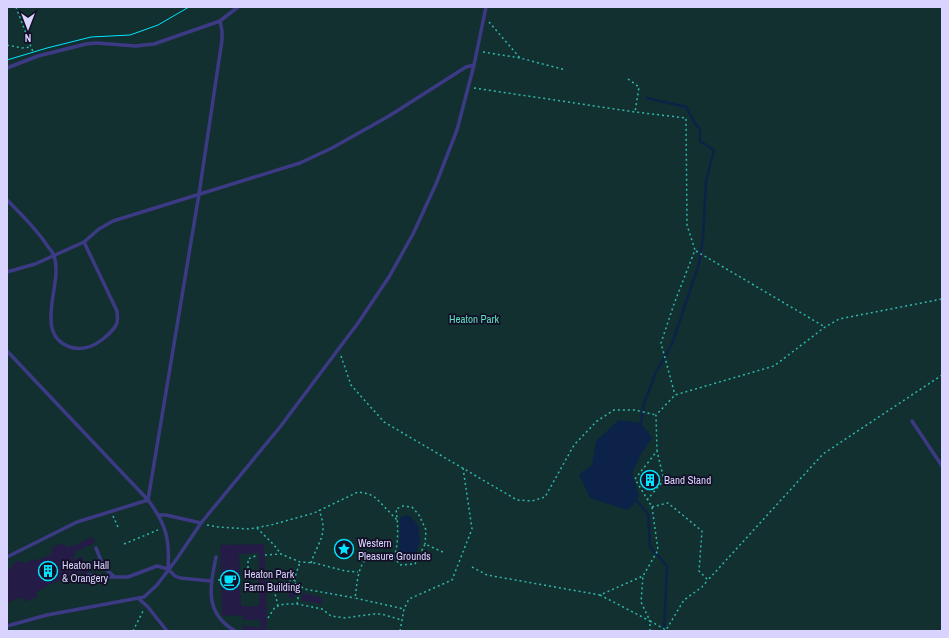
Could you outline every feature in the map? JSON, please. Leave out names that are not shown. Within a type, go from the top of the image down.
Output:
[{"type":"lane","points":[[7,68],[36,56],[86,44],[96,43],[136,46],[154,44],[220,22],[238,7]]},
{"type":"lane","points":[[7,626],[47,615],[139,599],[148,594],[176,560],[201,523],[280,427],[339,350],[390,277],[413,234],[436,184],[457,130],[474,66],[486,7]]},
{"type":"lane","points":[[148,500],[199,194],[222,40],[220,22]]},
{"type":"lane","points":[[7,272],[35,264],[84,242],[99,229],[113,221],[300,163],[326,151],[389,116],[466,67],[474,66]]},
{"type":"lane","points":[[7,200],[45,241],[54,256],[56,271],[51,307],[52,332],[62,344],[76,349],[88,348],[105,337],[117,322],[117,311],[84,242]]},
{"type":"lane","points":[[7,351],[148,500],[159,516],[168,542],[168,569]]},
{"type":"lane","points":[[912,421],[942,466]]},
{"type":"lane","points":[[7,557],[77,522],[148,500]]},
{"type":"lane","points":[[159,516],[166,515],[201,523]]},
{"type":"lane","points":[[96,548],[104,568],[115,578]]},
{"type":"lane","points":[[216,557],[211,581],[211,602],[218,618],[226,626],[235,631]]},
{"type":"lane","points":[[88,575],[115,578],[135,575],[157,566],[168,569],[175,576],[180,578],[211,581]]},
{"type":"lane","points":[[139,599],[148,607],[167,631]]},
{"type":"path","points":[[16,7],[31,47],[36,56]]},
{"type":"path","points":[[484,17],[520,58]]},
{"type":"path","points":[[7,45],[22,48],[31,47]]},
{"type":"path","points":[[477,52],[520,58],[566,70]]},
{"type":"path","points":[[628,79],[639,87],[635,112]]},
{"type":"path","points":[[468,87],[635,112],[686,118],[687,225],[696,251],[825,327]]},
{"type":"path","points":[[675,395],[661,343],[674,304],[696,251]]},
{"type":"path","points":[[647,500],[664,480],[657,450],[656,415],[675,395],[774,366],[825,327],[839,319],[942,299]]},
{"type":"path","points":[[339,350],[351,384],[384,422],[518,500],[532,501],[545,497],[574,445],[597,421],[614,410],[635,410],[656,415]]},
{"type":"path","points":[[472,567],[487,575],[600,595],[666,630],[684,600],[702,588],[823,454],[942,375]]},
{"type":"path","points":[[650,631],[650,621],[641,602],[642,576],[658,550],[652,507],[635,479],[657,450]]},
{"type":"path","points":[[400,631],[404,609],[409,599],[452,580],[472,529],[463,468]]},
{"type":"path","points":[[201,523],[218,527],[248,529],[278,523],[319,510],[358,492],[369,494],[376,498],[397,520]]},
{"type":"path","points":[[652,507],[668,503],[702,531],[698,570],[708,580]]},
{"type":"path","points":[[355,598],[359,578],[358,572],[369,558],[378,556],[394,557],[400,565],[415,564],[425,544],[426,530],[419,515],[412,507],[403,506],[396,509],[397,550],[394,557]]},
{"type":"path","points":[[311,563],[323,538],[322,519],[319,510]]},
{"type":"path","points":[[115,521],[118,527]]},
{"type":"path","points":[[256,527],[281,554]]},
{"type":"path","points":[[124,544],[158,530]]},
{"type":"path","points":[[425,544],[445,554]]},
{"type":"path","points":[[265,555],[281,554],[300,562],[345,571],[358,572]]},
{"type":"path","points":[[211,581],[248,578],[248,559],[258,555]]},
{"type":"path","points":[[297,604],[299,592],[294,580],[300,562]]},
{"type":"path","points":[[600,595],[642,576]]},
{"type":"path","points":[[294,580],[304,589],[404,609]]},
{"type":"path","points":[[278,606],[274,588],[275,586],[294,580]]},
{"type":"path","points":[[299,592],[304,589]]},
{"type":"path","points":[[268,618],[274,607],[297,604],[322,609],[331,616],[345,618],[381,614],[402,620]]},
{"type":"path","points":[[133,631],[141,612],[148,607]]},
{"type":"green space","name":"Heaton Park","points":[[7,7],[942,7],[942,631],[7,631]]},
{"type":"water","points":[[619,420],[641,423],[652,438],[641,454],[632,473],[639,495],[633,506],[627,510],[590,498],[579,474],[592,465],[596,441]]},
{"type":"water","points":[[409,515],[418,525],[420,542],[414,559],[406,562],[399,558],[400,517]]},
{"type":"building","name":"Band Stand","points":[[650,474],[655,476],[657,481],[655,486],[650,488],[645,486],[643,481],[645,476]]},
{"type":"building","name":"Heaton Hall & Orangery","points":[[93,537],[95,543],[74,552],[75,554],[73,558],[74,560],[82,556],[89,571],[87,574],[84,575],[81,572],[46,586],[36,592],[38,596],[25,602],[24,598],[22,599],[21,597],[7,603],[7,570],[11,569],[15,562],[20,561],[24,563],[34,559],[35,561],[52,554],[51,552],[53,547],[60,544],[66,545],[67,548]]},
{"type":"building","name":"Heaton Park Farm Building","points":[[264,544],[267,615],[266,631],[243,630],[243,625],[260,628],[260,620],[243,620],[243,615],[222,616],[220,545]],"holes":[[[259,553],[259,606],[241,606],[239,554]]]},
{"type":"building","points":[[290,591],[296,592],[294,598],[288,597]]},
{"type":"building","points":[[303,593],[322,598],[321,604],[301,600]]},
{"type":"waterway","points":[[641,423],[644,404],[656,372],[672,344],[699,264],[703,237],[706,181],[714,150],[700,141],[700,129],[696,125],[686,107],[647,98]]},
{"type":"waterway","points":[[636,500],[648,514],[650,547],[667,566],[664,631]]},
{"type":"tram line","points":[[7,60],[91,37],[130,35],[158,25],[189,7]]},
{"type":"place","name":"Band Stand","points":[[650,480]]},
{"type":"place","name":"Western Pleasure Grounds","points":[[344,549]]},
{"type":"place","name":"Heaton Hall & Orangery","points":[[48,571]]},
{"type":"place","name":"Heaton Park Farm Building","points":[[230,580]]}]
